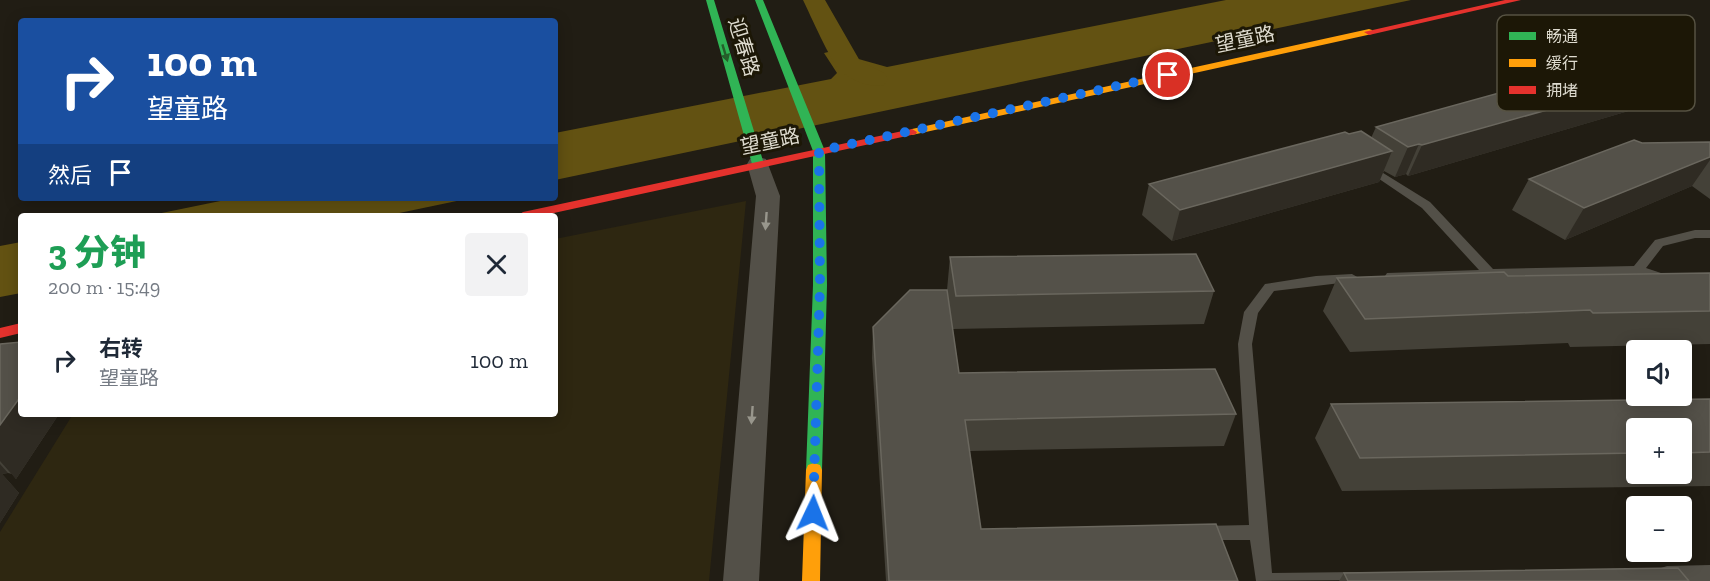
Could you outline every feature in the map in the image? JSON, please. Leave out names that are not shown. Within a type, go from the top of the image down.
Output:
[{"type":"main road","name":"迎春路","points":[[710,0],[754,151]]},
{"type":"main road","name":"迎春路","points":[[759,0],[819,151]]},
{"type":"main road","name":"望童路","points":[[534,213],[754,151],[819,151],[1517,0]]},
{"type":"main road","points":[[811,581],[820,285],[819,151]]},
{"type":"main road","points":[[0,333],[18,329]]},
{"type":"street","points":[[741,581],[768,196],[754,151]]},
{"type":"lane","points":[[1352,156],[1426,205],[1489,273]]},
{"type":"lane","points":[[1638,270],[1659,243],[1695,234],[1710,234]]},
{"type":"lane","points":[[1264,581],[1258,532],[1245,344],[1251,312],[1270,287],[1316,280],[1376,277],[1638,270],[1679,284]]},
{"type":"lane","points":[[1189,533],[1258,532]]},
{"type":"lane","points":[[1651,574],[1710,573]]},
{"type":"lane","points":[[1271,581],[1378,579]]},
{"type":"shaded area","points":[[1226,0],[1411,0],[558,179],[558,132],[831,79],[837,73],[824,53],[850,47],[855,58],[887,67]]},
{"type":"shaded area","points":[[220,201],[457,201],[399,213],[162,213]]},
{"type":"shaded area","points":[[746,201],[709,581],[0,581],[0,532],[71,417],[558,417],[558,238]]},
{"type":"shaded area","points":[[18,243],[18,294],[0,297],[0,246]]},
{"type":"building","points":[[1497,94],[1497,111],[1543,111],[1408,147],[1376,127]]},
{"type":"building","points":[[1361,131],[1392,151],[1180,210],[1149,184],[1345,132],[1349,134]]},
{"type":"building","points":[[1634,140],[1642,143],[1710,142],[1710,157],[1584,208],[1529,179]]},
{"type":"building","points":[[1196,254],[1214,291],[956,296],[950,257]]},
{"type":"building","points":[[1504,272],[1508,276],[1710,273],[1710,311],[1593,313],[1590,310],[1365,319],[1337,278]]},
{"type":"building","points":[[910,290],[947,290],[959,373],[1215,369],[1236,414],[965,420],[981,529],[1216,524],[1238,581],[889,581],[873,327]]},
{"type":"building","points":[[18,342],[18,400],[0,425],[0,344]]},
{"type":"building","points":[[1692,399],[1710,399],[1710,452],[1692,453],[1692,418],[1626,418],[1626,453],[1360,458],[1331,404],[1626,400],[1626,406],[1692,406]]},
{"type":"building","points":[[1678,568],[1689,581],[1348,581],[1344,573]]},
{"type":"waterway","points":[[814,0],[850,66],[875,79]]},
{"type":"traffic: fast","points":[[710,0],[758,164]]},
{"type":"traffic: fast","points":[[759,0],[819,151],[820,285],[814,470]]},
{"type":"traffic: slow","points":[[912,132],[1369,32]]},
{"type":"traffic: slow","points":[[811,581],[814,470]]},
{"type":"traffic: jam","points":[[1369,32],[1517,0]]},
{"type":"traffic: jam","points":[[537,213],[912,132]]},
{"type":"traffic: jam","points":[[0,333],[18,329]]},
{"type":"route","points":[[813,513],[820,285],[819,151],[1168,75]]}]
